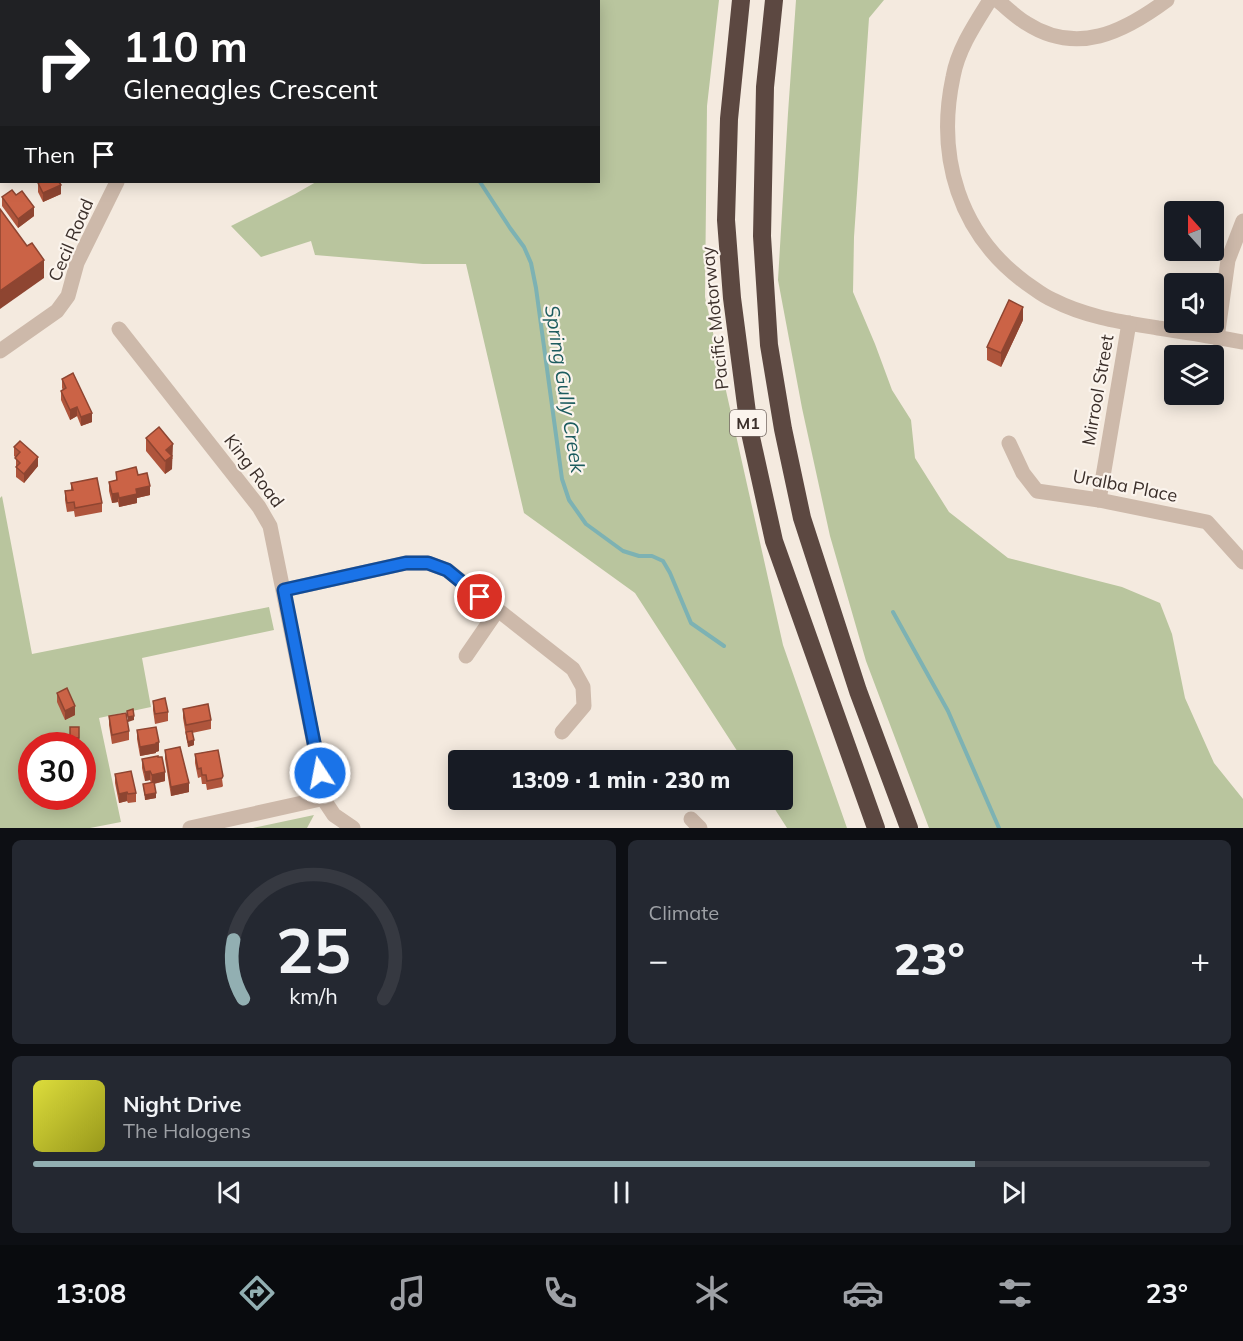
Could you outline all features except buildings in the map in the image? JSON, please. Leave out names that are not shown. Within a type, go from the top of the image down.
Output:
[{"type":"highway","name":"Pacific Motorway","points":[[741,0],[729,119],[726,220],[732,298],[749,428],[774,541],[876,828]]},
{"type":"highway","name":"M1","points":[[774,0],[765,87],[762,236],[772,366],[802,518],[858,691],[909,828]]},
{"type":"street","points":[[990,0],[970,31],[953,76],[947,144],[954,183],[963,207],[982,239],[1004,266],[1051,300],[1103,318],[1243,342]]},
{"type":"street","points":[[997,0],[1026,23],[1043,32],[1063,38],[1086,39],[1123,29],[1167,0]]},
{"type":"street","name":"Cecil Road","points":[[0,351],[57,311],[68,296],[77,263],[117,183]]},
{"type":"street","points":[[1217,338],[1228,260],[1243,221]]},
{"type":"street","name":"Mirrool Street","points":[[1099,500],[1129,323]]},
{"type":"street","name":"King Road","points":[[119,329],[259,507],[270,526],[326,804],[332,812],[353,828]]},
{"type":"street","name":"Uralba Place","points":[[1009,443],[1023,473],[1037,491],[1099,500],[1207,522],[1243,562]]},
{"type":"street","points":[[284,590],[406,563],[428,563],[447,570],[573,669],[583,687],[584,706],[562,732]]},
{"type":"street","points":[[466,657],[497,611]]},
{"type":"street","points":[[190,828],[325,798]]},
{"type":"green space","points":[[600,0],[719,0],[707,106],[705,297],[783,645],[847,828],[787,828],[775,810],[793,810],[793,750],[737,750],[635,593],[524,513],[466,264],[423,264],[315,255],[311,241],[261,257],[231,226],[314,183],[600,183]]},
{"type":"green space","points":[[796,0],[884,0],[869,18],[854,237],[853,292],[892,390],[911,420],[915,458],[949,512],[1008,558],[1122,587],[1160,603],[1172,634],[1185,698],[1214,763],[1243,799],[1243,828],[929,828],[866,661],[830,536],[802,408],[778,280]]},
{"type":"green space","points":[[2,496],[32,654],[269,607],[274,630],[142,658],[151,707],[99,718],[121,822],[90,828],[0,828],[0,498]]},
{"type":"green space","points":[[314,815],[307,828],[253,828]]},
{"type":"waterway","name":"Spring Gully Creek","points":[[481,183],[524,247],[531,263],[562,479],[569,500],[586,524],[623,551],[639,556],[652,556],[663,561],[691,623],[724,646]]},
{"type":"waterway","name":"Spring Gully Creek","points":[[893,612],[948,711],[999,828]]},
{"type":"route","points":[[320,773],[284,590],[406,563],[428,563],[447,570],[480,597]]}]
